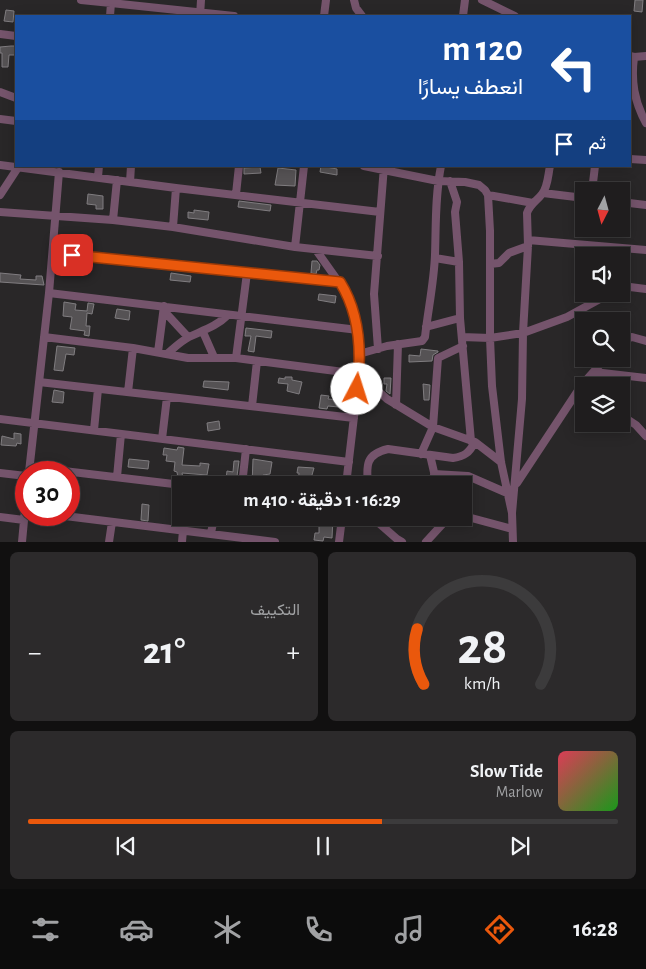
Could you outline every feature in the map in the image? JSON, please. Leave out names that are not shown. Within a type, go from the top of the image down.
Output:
[{"type":"street","points":[[81,0],[217,15]]},
{"type":"street","points":[[200,14],[201,0]]},
{"type":"street","points":[[324,15],[326,0]]},
{"type":"street","points":[[351,0],[361,15]]},
{"type":"street","points":[[463,15],[465,0]]},
{"type":"street","points":[[482,0],[514,15]]},
{"type":"street","points":[[110,15],[111,3]]},
{"type":"street","points":[[0,34],[15,36]]},
{"type":"street","points":[[646,56],[632,56],[633,91],[646,122]]},
{"type":"street","points":[[0,92],[15,98]]},
{"type":"street","points":[[631,110],[640,110]]},
{"type":"street","points":[[0,119],[15,121]]},
{"type":"street","points":[[631,159],[646,160]]},
{"type":"street","points":[[0,165],[15,167]]},
{"type":"street","points":[[0,195],[19,167],[380,212]]},
{"type":"street","points":[[98,178],[99,167]]},
{"type":"street","points":[[130,182],[131,167]]},
{"type":"street","points":[[236,194],[238,167]]},
{"type":"street","points":[[295,247],[304,167]]},
{"type":"street","points":[[359,354],[398,344],[422,341],[425,336],[435,258],[438,181],[442,167]]},
{"type":"street","points":[[513,542],[512,513],[522,399],[522,333],[528,243],[527,213],[533,203],[543,193],[547,184],[550,167]]},
{"type":"street","points":[[593,182],[595,167]]},
{"type":"street","points":[[378,349],[374,294],[384,168],[438,181],[465,182],[479,185],[488,195],[492,386],[501,462],[512,513]]},
{"type":"street","points":[[31,461],[53,253],[59,172]]},
{"type":"street","points":[[113,220],[116,180]]},
{"type":"street","points":[[367,476],[370,458],[378,452],[388,449],[453,458],[463,457],[470,452],[473,442],[460,318],[459,262],[455,212],[457,202],[450,181]]},
{"type":"street","points":[[173,228],[176,188]]},
{"type":"street","points":[[543,193],[575,197]]},
{"type":"street","points":[[488,195],[533,203]]},
{"type":"street","points":[[630,203],[646,205]]},
{"type":"street","points":[[0,212],[113,220],[316,250],[378,256]]},
{"type":"street","points":[[490,264],[499,263],[508,253],[528,243],[646,250]]},
{"type":"street","points":[[316,250],[340,282],[353,308],[358,330],[359,374],[347,476]]},
{"type":"street","points":[[53,253],[340,282]]},
{"type":"street","points":[[435,258],[459,262]]},
{"type":"street","points":[[236,358],[247,273]]},
{"type":"street","points":[[630,287],[646,289]]},
{"type":"street","points":[[49,293],[358,330]]},
{"type":"street","points":[[462,337],[490,338],[522,333],[568,317],[595,302]]},
{"type":"street","points":[[164,308],[188,338]]},
{"type":"street","points":[[158,352],[164,308]]},
{"type":"street","points":[[166,354],[188,338],[217,324],[228,315]]},
{"type":"street","points":[[426,326],[460,318]]},
{"type":"street","points":[[202,332],[214,358]]},
{"type":"street","points":[[44,338],[132,348],[197,359],[236,358],[359,374],[396,405],[433,427],[473,442],[501,462]]},
{"type":"street","points":[[630,338],[646,341]]},
{"type":"street","points":[[396,405],[398,344]]},
{"type":"street","points":[[421,454],[433,427],[438,358],[463,346]]},
{"type":"street","points":[[128,392],[132,348]]},
{"type":"street","points":[[252,406],[257,361]]},
{"type":"street","points":[[590,377],[598,367]]},
{"type":"street","points":[[594,372],[646,378]]},
{"type":"street","points":[[39,382],[354,418]]},
{"type":"street","points":[[94,430],[98,389]]},
{"type":"street","points":[[162,439],[167,396]]},
{"type":"street","points":[[515,485],[575,399]]},
{"type":"street","points":[[0,419],[349,462]]},
{"type":"street","points":[[630,421],[646,436]]},
{"type":"street","points":[[117,477],[121,434]]},
{"type":"street","points":[[243,476],[246,449]]},
{"type":"street","points":[[430,455],[434,474],[468,476],[507,493]]},
{"type":"street","points":[[0,473],[15,475]]},
{"type":"street","points":[[80,474],[172,484]]},
{"type":"street","points":[[0,517],[15,519]]},
{"type":"street","points":[[80,518],[211,533],[237,539],[275,542]]},
{"type":"street","points":[[472,518],[512,530]]},
{"type":"street","points":[[110,542],[112,522]]},
{"type":"street","points":[[22,542],[23,526]]},
{"type":"street","points":[[211,533],[212,526]]},
{"type":"street","points":[[339,542],[341,526]]},
{"type":"street","points":[[382,526],[402,542]]},
{"type":"street","points":[[426,542],[439,526]]},
{"type":"street","points":[[182,542],[183,530]]},
{"type":"building","points":[[635,0],[643,0],[642,12],[634,11]]},
{"type":"building","points":[[6,10],[14,11],[13,22],[4,21]]},
{"type":"building","points":[[15,46],[15,55],[9,55],[8,67],[2,67],[0,47]]},
{"type":"building","points":[[260,167],[261,173],[244,174],[244,168]]},
{"type":"building","points":[[321,167],[326,167],[337,169],[337,175],[320,172]]},
{"type":"building","points":[[278,168],[296,170],[295,186],[275,185]]},
{"type":"building","points":[[88,194],[103,196],[103,209],[96,209],[96,205],[87,204]]},
{"type":"building","points":[[239,201],[271,205],[270,211],[238,207]]},
{"type":"building","points":[[194,210],[209,212],[208,220],[188,218],[188,212],[194,213]]},
{"type":"building","points":[[312,261],[317,261],[320,265],[316,274],[311,273]]},
{"type":"building","points":[[0,273],[21,275],[20,279],[36,280],[36,276],[42,276],[44,285],[0,282]]},
{"type":"building","points":[[171,273],[191,276],[190,282],[170,280]]},
{"type":"building","points":[[319,294],[336,296],[335,303],[318,300]]},
{"type":"building","points":[[64,302],[76,304],[75,310],[87,311],[88,303],[94,304],[92,314],[87,313],[86,326],[90,326],[89,336],[84,335],[85,331],[70,329],[72,317],[63,316]]},
{"type":"building","points":[[117,309],[130,311],[129,320],[115,318]]},
{"type":"building","points":[[246,328],[272,331],[271,338],[256,336],[254,352],[248,351],[251,336],[245,336]]},
{"type":"building","points":[[57,346],[75,348],[74,355],[66,354],[63,371],[54,370]]},
{"type":"building","points":[[421,349],[438,352],[433,355],[432,361],[409,362],[409,355],[420,356]]},
{"type":"building","points":[[285,377],[292,377],[292,380],[302,382],[299,394],[287,391],[288,384],[278,383],[279,378],[285,379]]},
{"type":"building","points":[[384,378],[391,378],[390,394],[386,391],[387,384],[384,384]]},
{"type":"building","points":[[349,379],[353,379],[351,393],[347,392],[345,404],[339,403],[339,407],[328,406],[327,409],[319,408],[321,395],[329,396],[328,399],[340,400],[341,385],[348,386]]},
{"type":"building","points":[[204,381],[229,382],[228,390],[203,387]]},
{"type":"building","points":[[423,384],[430,385],[429,400],[424,400]]},
{"type":"building","points":[[54,390],[64,392],[63,403],[52,402]]},
{"type":"building","points":[[219,421],[220,429],[208,431],[207,423]]},
{"type":"building","points":[[14,433],[21,434],[21,444],[17,443],[16,446],[1,445],[2,436],[14,439]]},
{"type":"building","points":[[178,447],[184,448],[182,465],[200,466],[200,463],[209,464],[207,475],[182,473],[183,476],[178,476],[177,472],[174,471],[175,462],[166,461],[167,455],[163,455],[164,448],[177,450]]},
{"type":"building","points":[[129,459],[149,461],[148,469],[128,467]]},
{"type":"building","points":[[253,459],[272,462],[270,474],[252,476]]},
{"type":"building","points":[[234,461],[239,461],[237,476],[226,476],[227,471],[233,472]]},
{"type":"building","points":[[298,467],[314,468],[312,476],[299,476],[299,473],[297,473]]},
{"type":"building","points":[[142,504],[149,505],[148,521],[141,520]]},
{"type":"building","points":[[319,526],[333,526],[332,538],[324,537],[323,541],[314,540],[315,533],[319,533]]},
{"type":"route","points":[[72,255],[340,282],[353,308],[358,330],[359,374],[357,389]]}]
